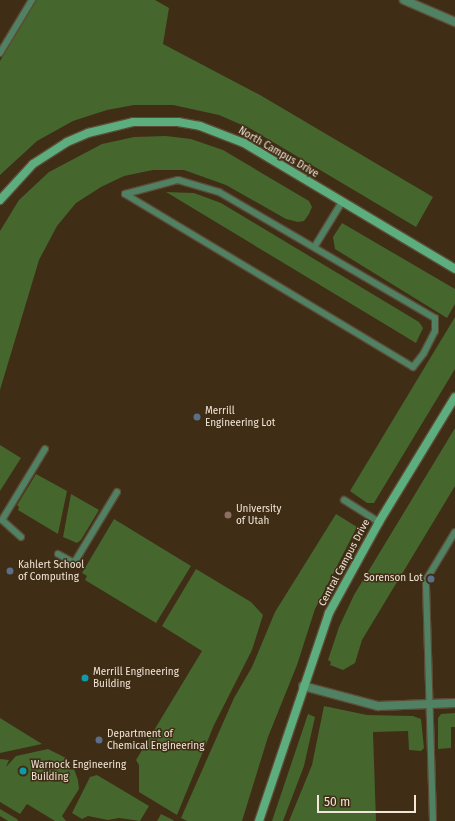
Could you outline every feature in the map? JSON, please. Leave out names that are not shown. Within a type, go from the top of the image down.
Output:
[{"type":"main road","name":"North Campus Drive","points":[[0,200],[33,164],[67,142],[111,126],[156,121],[200,126],[244,143],[455,270]]},
{"type":"main road","name":"Central Campus Drive","points":[[259,821],[303,686],[329,614],[378,522],[455,397]]},
{"type":"street","points":[[404,0],[455,22]]},
{"type":"street","points":[[303,686],[378,706],[429,706],[455,703]]},
{"type":"lane","points":[[0,52],[32,0]]},
{"type":"lane","points":[[178,180],[203,186],[219,192],[316,246],[435,318],[435,331],[424,353],[413,367],[125,194],[178,180]]},
{"type":"lane","points":[[316,246],[342,202]]},
{"type":"lane","points":[[21,537],[2,520],[45,449]]},
{"type":"lane","points":[[58,554],[74,563],[116,492]]},
{"type":"lane","points":[[344,500],[378,522]]},
{"type":"lane","points":[[433,821],[426,580],[455,532]]},
{"type":"green space","points":[[36,0],[155,0],[169,8],[163,44],[260,95],[433,197],[416,227],[251,129],[219,115],[173,105],[134,105],[107,110],[73,121],[37,141],[0,175],[0,61]]},
{"type":"green space","points":[[166,136],[191,139],[223,150],[309,201],[312,207],[309,214],[304,221],[298,222],[286,219],[226,185],[184,170],[153,170],[124,176],[101,187],[76,203],[57,226],[39,260],[0,390],[0,231],[19,200],[49,172],[102,144],[134,137]]},
{"type":"green space","points":[[166,192],[194,193],[221,203],[419,322],[423,328],[416,343]]},
{"type":"green space","points":[[342,223],[455,289],[455,304],[447,318],[335,249],[333,237]]},
{"type":"green space","points":[[455,317],[455,369],[374,503],[367,503],[350,491]]},
{"type":"green space","points":[[455,428],[455,486],[362,640],[355,663],[343,670],[330,665],[331,662],[328,660],[339,627],[354,595]]},
{"type":"green space","points":[[0,445],[21,458],[0,491]]},
{"type":"green space","points":[[36,474],[67,491],[58,534],[18,510],[19,507],[17,505]]},
{"type":"green space","points":[[71,494],[99,510],[81,540],[77,543],[63,537]]},
{"type":"green space","points":[[336,514],[357,527],[315,609],[297,665],[268,737],[242,821],[187,821],[181,818],[234,698],[252,667],[275,612]]},
{"type":"green space","points":[[114,519],[191,566],[156,623],[85,580],[87,576],[82,573]]},
{"type":"green space","points":[[196,569],[251,602],[263,615],[252,650],[214,725],[177,815],[139,792],[139,765],[136,760],[202,651],[162,626]]},
{"type":"green space","points":[[324,706],[367,715],[413,716],[421,719],[424,748],[421,751],[409,750],[408,731],[373,732],[376,821],[289,821],[312,765]]},
{"type":"green space","points":[[455,713],[455,727],[451,727],[451,748],[438,749],[438,718],[441,714]]},
{"type":"green space","points":[[308,714],[315,717],[304,766],[283,821],[272,821]]},
{"type":"green space","points":[[0,718],[42,744],[0,753]]},
{"type":"green space","name":"Warnock Engineering Building","points":[[48,749],[66,758],[69,767],[74,769],[78,780],[79,789],[62,816],[66,821],[55,821],[27,804],[20,814],[0,802],[0,759],[9,760],[6,767],[16,756]]},
{"type":"green space","points":[[97,775],[149,806],[140,821],[119,818],[108,820],[88,816],[82,819],[72,813],[90,777]]},
{"type":"green space","points":[[0,809],[18,821],[8,821],[0,816]]},
{"type":"green space","points":[[161,814],[173,820],[174,821],[157,821]]},
{"type":"place","name":"Merrill Engineering Lot","points":[[197,417]]},
{"type":"place","name":"University of Utah","points":[[228,515]]},
{"type":"place","name":"Kahlert School of Computing","points":[[10,571]]},
{"type":"place","name":"Sorenson Lot","points":[[431,579]]},
{"type":"place","name":"Merrill Engineering Building","points":[[85,678]]},
{"type":"place","name":"Department of Chemical Engineering","points":[[99,740]]},
{"type":"place","name":"Warnock Engineering Building","points":[[23,771]]}]
